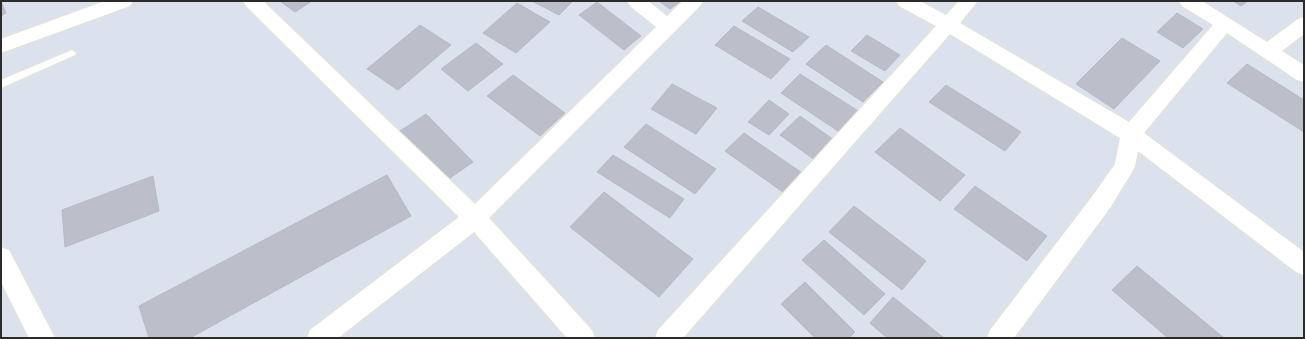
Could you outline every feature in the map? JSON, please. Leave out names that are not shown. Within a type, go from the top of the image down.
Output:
[{"type":"street","points":[[1,46],[124,1]]},
{"type":"street","points":[[252,1],[475,218],[583,338]]},
{"type":"street","points":[[636,1],[667,26]]},
{"type":"street","points":[[318,338],[475,218],[667,26],[694,1]]},
{"type":"street","points":[[906,1],[948,24],[1131,134],[1304,265]]},
{"type":"street","points":[[667,338],[968,1]]},
{"type":"street","points":[[1188,1],[1225,23],[1304,75]]},
{"type":"street","points":[[999,338],[1102,201],[1125,166],[1131,134],[1225,23]]},
{"type":"street","points":[[1268,52],[1304,24]]},
{"type":"street","points":[[1,260],[42,338]]},
{"type":"lane","points":[[1,84],[72,53]]},
{"type":"building","points":[[1,1],[6,13],[1,16]]},
{"type":"building","points":[[280,1],[312,1],[295,12]]},
{"type":"building","points":[[532,1],[573,1],[559,15]]},
{"type":"building","points":[[659,1],[681,1],[670,9]]},
{"type":"building","points":[[1233,1],[1248,1],[1241,6]]},
{"type":"building","points":[[597,2],[641,36],[624,50],[579,15]]},
{"type":"building","points":[[517,3],[550,22],[516,53],[483,33]]},
{"type":"building","points":[[758,7],[809,37],[793,52],[742,21]]},
{"type":"building","points":[[1177,13],[1203,29],[1183,48],[1157,32]]},
{"type":"building","points":[[420,25],[451,45],[398,90],[367,69]]},
{"type":"building","points":[[734,26],[790,59],[771,79],[715,45]]},
{"type":"building","points":[[867,35],[900,55],[885,71],[851,51]]},
{"type":"building","points":[[1122,38],[1160,61],[1114,109],[1076,84]]},
{"type":"building","points":[[476,43],[503,64],[468,91],[441,69]]},
{"type":"building","points":[[826,45],[883,82],[863,102],[806,64]]},
{"type":"building","points":[[1247,64],[1304,100],[1304,132],[1227,83]]},
{"type":"building","points":[[800,74],[863,114],[844,135],[781,93]]},
{"type":"building","points":[[513,75],[565,113],[540,136],[487,96]]},
{"type":"building","points":[[672,84],[717,108],[696,134],[651,109]]},
{"type":"building","points":[[946,85],[1021,132],[1005,151],[929,102]]},
{"type":"building","points":[[769,100],[789,114],[769,135],[748,122]]},
{"type":"building","points":[[426,114],[473,162],[447,180],[400,131]]},
{"type":"building","points":[[800,116],[834,140],[815,160],[780,135]]},
{"type":"building","points":[[646,124],[716,169],[695,194],[624,147]]},
{"type":"building","points":[[900,128],[965,175],[940,201],[875,152]]},
{"type":"building","points":[[744,133],[805,175],[787,195],[725,151]]},
{"type":"building","points":[[613,155],[684,199],[670,218],[597,172]]},
{"type":"building","points":[[387,175],[411,216],[190,338],[149,338],[139,306]]},
{"type":"building","points":[[153,176],[159,211],[65,247],[62,210]]},
{"type":"building","points":[[975,186],[1047,236],[1027,261],[954,209]]},
{"type":"building","points":[[604,192],[693,259],[659,297],[570,227]]},
{"type":"building","points":[[854,206],[926,261],[902,290],[829,232]]},
{"type":"building","points":[[824,240],[885,294],[864,315],[802,260]]},
{"type":"building","points":[[1137,266],[1224,338],[1168,338],[1112,290]]},
{"type":"building","points":[[805,282],[855,332],[849,338],[815,338],[781,304]]},
{"type":"building","points":[[893,297],[944,338],[887,338],[870,323]]}]
